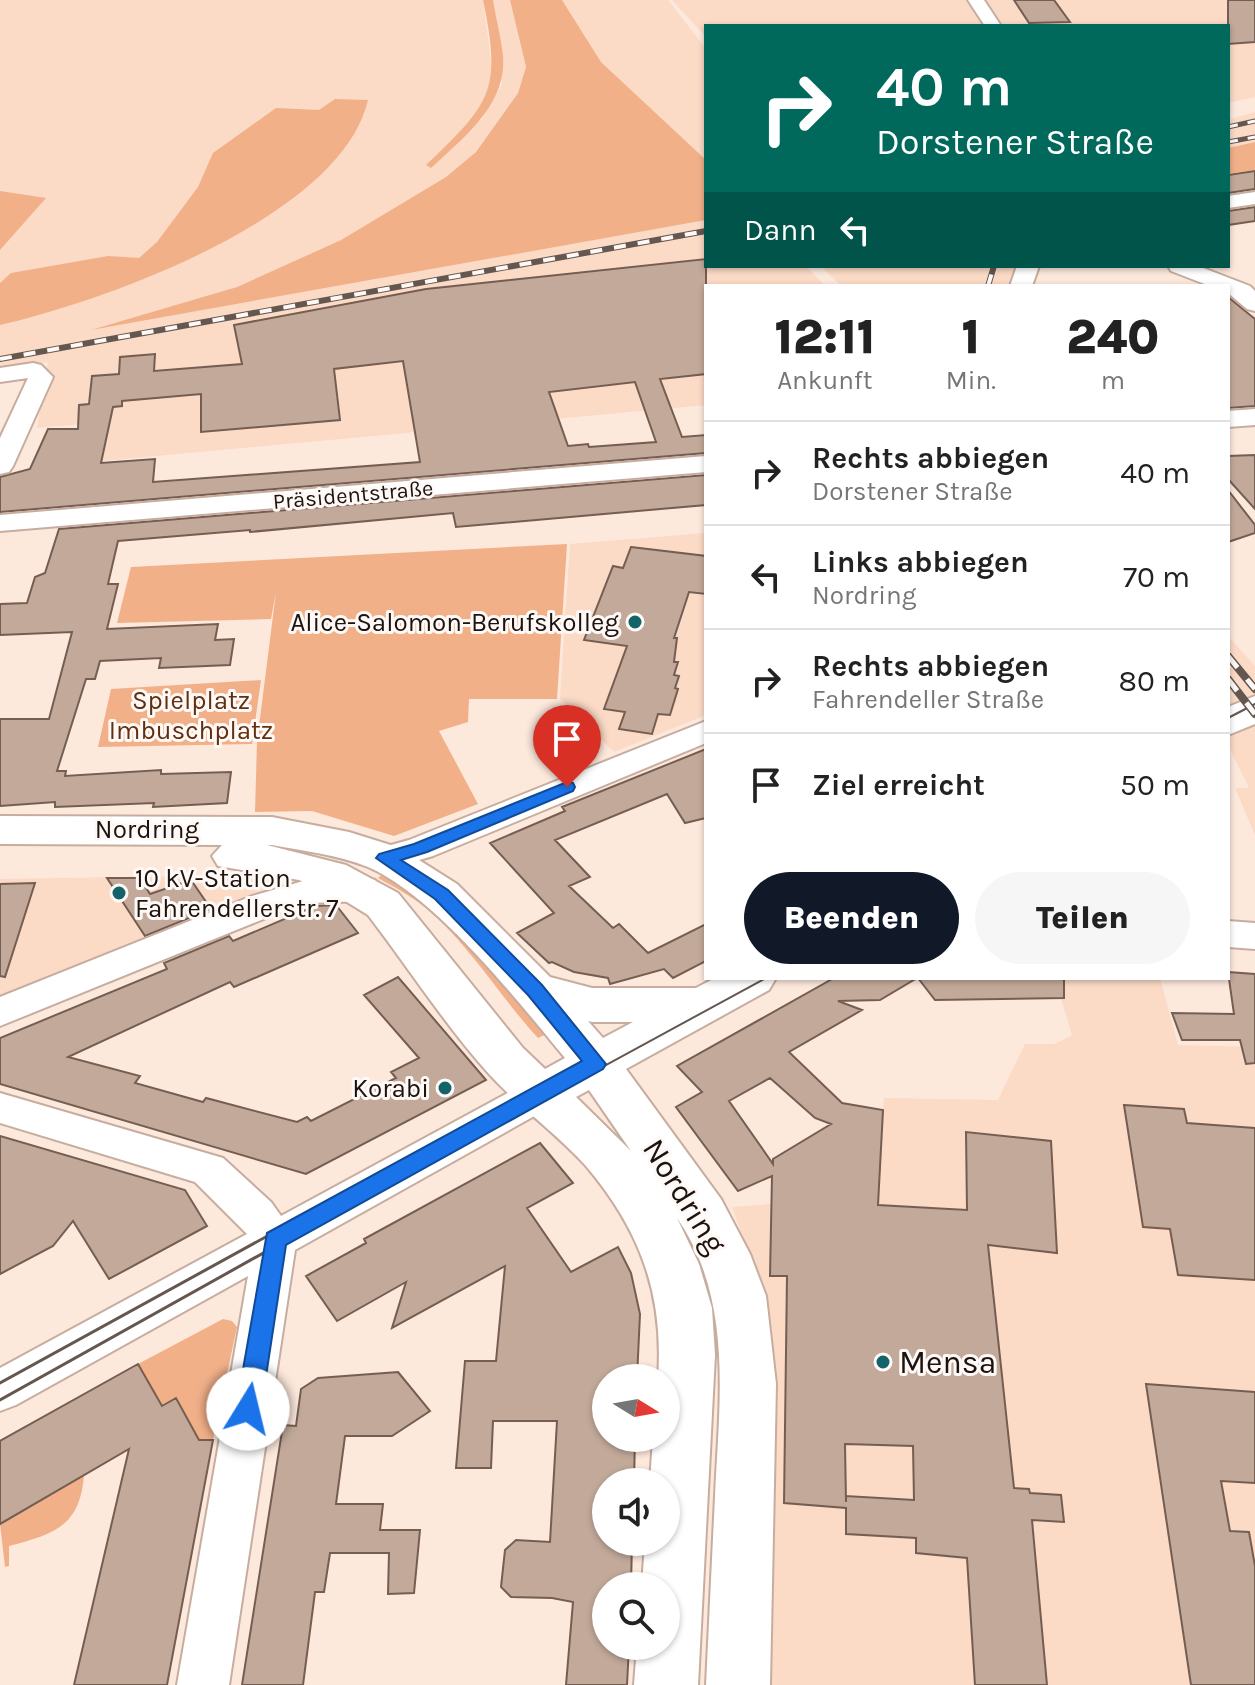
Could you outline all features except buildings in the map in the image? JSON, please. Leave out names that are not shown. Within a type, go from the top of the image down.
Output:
[{"type":"main road","points":[[1230,722],[1255,708]]},
{"type":"main road","name":"Nordring","points":[[0,830],[272,831],[310,835],[360,875],[498,1051],[603,1152],[649,1213],[672,1264],[685,1308],[687,1355],[666,1685]]},
{"type":"main road","name":"Nordring","points":[[0,855],[181,854],[281,860],[442,895],[535,990],[596,1064],[703,1214],[724,1254],[739,1296],[748,1384],[738,1685]]},
{"type":"main road","points":[[540,1094],[749,980]]},
{"type":"main road","points":[[535,990],[576,1003],[605,1006],[704,1005]]},
{"type":"street","points":[[976,0],[992,24]]},
{"type":"street","points":[[1230,202],[1255,198]]},
{"type":"street","points":[[1184,268],[1224,284]]},
{"type":"street","points":[[1230,287],[1251,295]]},
{"type":"street","points":[[0,375],[33,370],[41,377],[0,466]]},
{"type":"street","points":[[1230,419],[1255,417]]},
{"type":"street","name":"Präsidentstraße","points":[[0,523],[704,464]]},
{"type":"street","points":[[0,1012],[264,905],[360,875],[704,732]]},
{"type":"street","points":[[264,905],[284,883],[281,860]]},
{"type":"street","points":[[1230,934],[1255,936]]},
{"type":"street","points":[[0,1391],[540,1094]]},
{"type":"street","points":[[0,1108],[209,1170],[256,1214],[275,1240],[203,1685]]},
{"type":"shaded area","points":[[0,0],[483,0],[492,69],[486,98],[473,120],[427,164],[482,119],[502,84],[493,0],[510,0],[526,68],[518,93],[476,152],[446,177],[341,240],[237,287],[103,328],[704,220],[704,268],[808,268],[823,284],[704,284],[704,405],[102,461],[109,422],[37,428],[48,362],[0,371]]},
{"type":"shaded area","points":[[562,0],[668,0],[704,46],[704,158],[601,62]]},
{"type":"shaded area","points":[[672,0],[1255,0],[1255,97],[1230,103],[1230,24],[704,24],[704,35]]},
{"type":"shaded area","points":[[1255,112],[1255,142],[1230,148],[1230,119]]},
{"type":"shaded area","points":[[823,268],[1014,268],[1010,284],[839,284]]},
{"type":"shaded area","name":"Alice-Salomon-Berufskolleg","points":[[704,533],[704,716],[614,752],[560,699],[570,544]]},
{"type":"shaded area","points":[[1230,638],[1255,666],[1255,835],[1235,788],[1249,788],[1230,749]]},
{"type":"shaded area","points":[[190,876],[249,879],[271,882],[273,885],[0,997],[0,879]]},
{"type":"shaded area","points":[[1056,980],[1161,980],[1178,1045],[1255,1047],[1255,1685],[759,1685],[751,1260],[732,1207],[814,1201],[877,1205],[884,1098],[998,1100],[1025,1044],[1055,1044],[1072,1035]]},
{"type":"green space","points":[[483,0],[493,0],[501,42],[502,74],[498,90],[469,132],[431,168],[426,165],[465,126],[486,93],[491,55]]},
{"type":"green space","points":[[510,0],[562,0],[601,62],[704,158],[704,220],[91,330],[237,287],[341,240],[446,177],[476,152],[518,93],[526,67]]},
{"type":"green space","points":[[335,99],[368,100],[349,142],[314,181],[267,216],[213,247],[155,274],[98,296],[0,325],[0,283],[11,273],[108,256],[139,258],[157,242],[198,187],[213,153],[276,108],[319,110]]},
{"type":"green space","points":[[1255,142],[1255,170],[1230,174],[1230,148]]},
{"type":"green space","points":[[0,191],[46,198],[0,250]]},
{"type":"green space","points":[[567,544],[557,699],[469,699],[468,722],[439,731],[478,804],[394,836],[312,811],[255,812],[257,742],[276,592],[271,619],[117,623],[131,567]]},
{"type":"green space","name":"Spielplatz Imbuschplatz","points":[[261,680],[252,744],[98,747],[111,689]]},
{"type":"green space","points":[[384,873],[418,891],[551,1032],[538,1038],[448,929],[421,904],[378,878]]},
{"type":"green space","points":[[223,1319],[232,1321],[237,1327],[213,1439],[183,1440],[172,1422],[185,1415],[176,1399],[162,1406],[138,1364]]},
{"type":"green space","points":[[84,1475],[82,1492],[71,1517],[52,1532],[9,1546],[9,1566],[5,1567],[0,1524]]},
{"type":"tram line","points":[[1230,717],[1255,704]]},
{"type":"tram line","points":[[400,1177],[762,980]]},
{"type":"tram line","points":[[0,1400],[403,1175]]},
{"type":"tram line","points":[[0,1383],[362,1184]]},
{"type":"railway","points":[[1230,127],[1255,121]]},
{"type":"railway","points":[[1230,142],[1255,137]]},
{"type":"railway","points":[[0,359],[704,231]]},
{"type":"railway","points":[[989,284],[993,268]]},
{"type":"railway","points":[[1230,658],[1255,689]]},
{"type":"railway","points":[[1230,682],[1255,714]]},
{"type":"place","name":"Alice-Salomon-Berufskolleg","points":[[635,622]]},
{"type":"place","name":"10 kV-Station Fahrendellerstr. 7","points":[[119,893]]},
{"type":"place","name":"Korabi","points":[[445,1088]]},
{"type":"place","name":"Mensa","points":[[883,1362]]},
{"type":"route","points":[[248,1409],[275,1240],[596,1064],[535,990],[482,934],[442,895],[385,858],[421,848],[567,787]]}]
